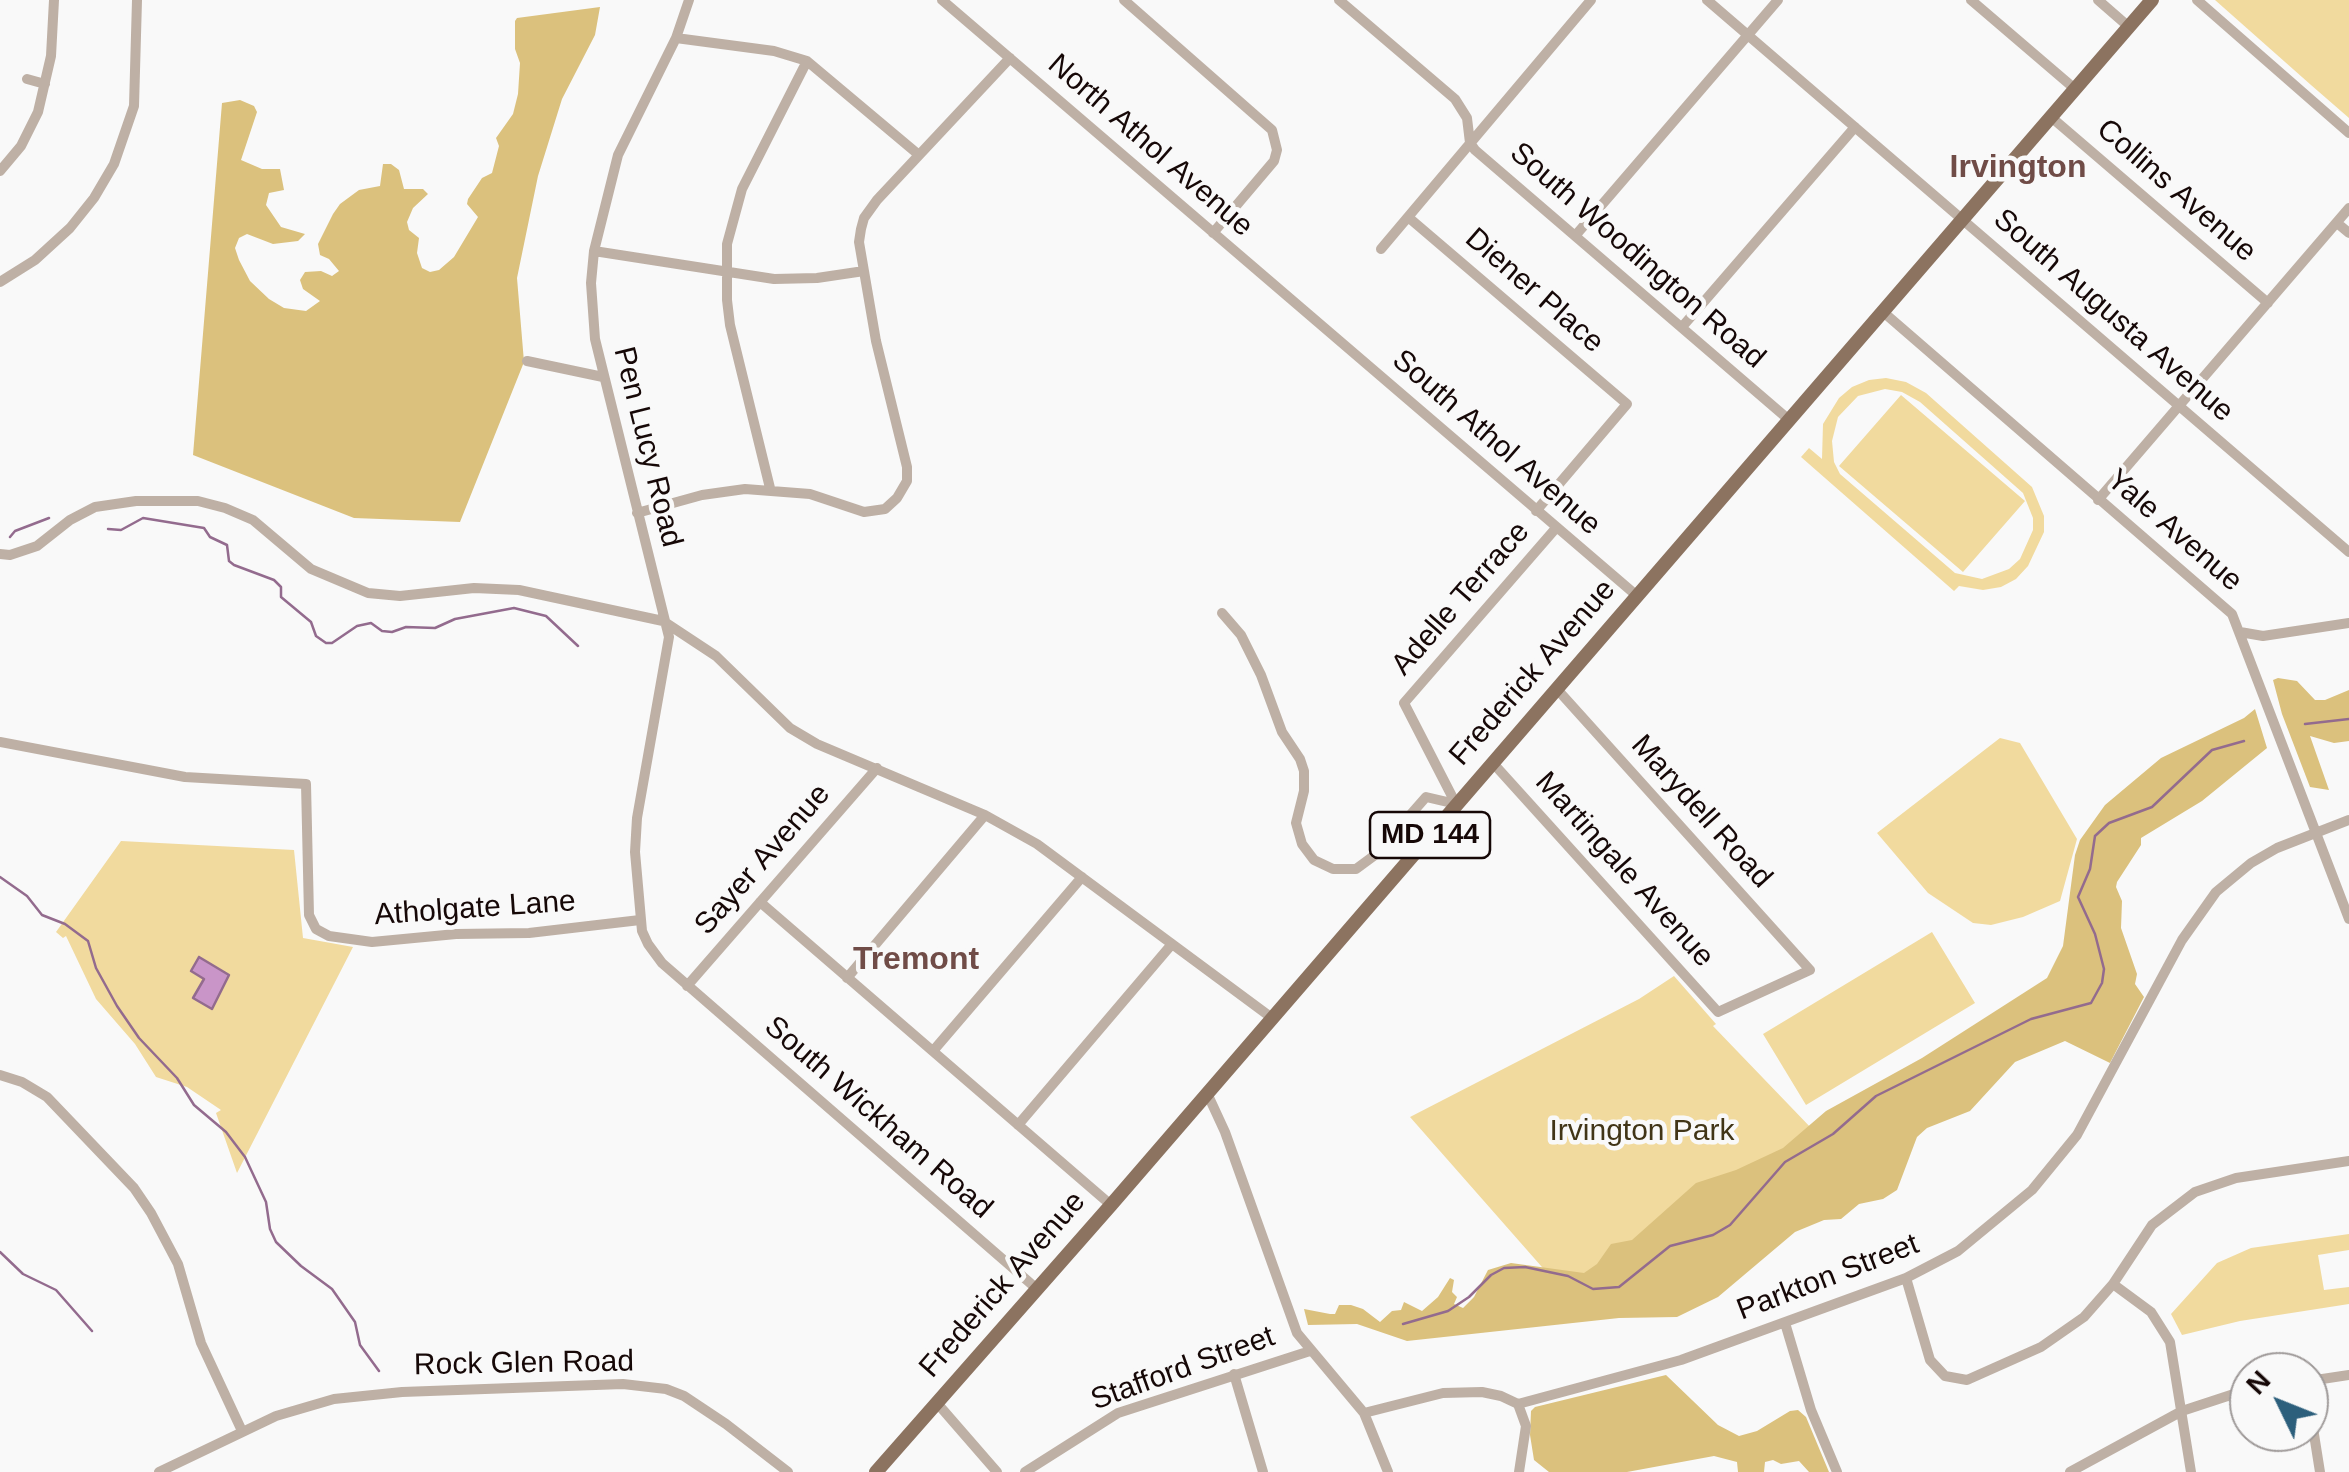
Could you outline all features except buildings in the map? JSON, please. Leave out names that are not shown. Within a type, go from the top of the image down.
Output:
[{"type":"main road","name":"Frederick Avenue","points":[[876,1472],[2152,0]]},
{"type":"street","points":[[0,171],[33,125],[45,84],[54,0]]},
{"type":"street","points":[[0,282],[35,260],[70,228],[114,164],[134,106],[137,0]]},
{"type":"street","name":"Pen Lucy Road","points":[[640,920],[637,818],[669,644],[603,377],[591,312],[594,251],[622,144],[676,38],[689,0]]},
{"type":"street","name":"North Athol Avenue","points":[[942,0],[1325,329]]},
{"type":"street","points":[[1124,0],[1266,122],[1277,150],[1268,169],[1213,232]]},
{"type":"street","name":"South Woodington Road","points":[[1339,0],[1455,99],[1467,118],[1470,143],[1788,419]]},
{"type":"street","points":[[1381,249],[1591,0]]},
{"type":"street","name":"South Augusta Avenue","points":[[1708,0],[2349,552]]},
{"type":"street","points":[[1575,236],[1778,0]]},
{"type":"street","name":"Collins Avenue","points":[[1971,0],[2075,89]]},
{"type":"street","points":[[2098,0],[2129,27]]},
{"type":"street","points":[[2198,0],[2349,133]]},
{"type":"street","points":[[676,38],[774,51],[807,61],[919,155]]},
{"type":"street","points":[[637,513],[724,491],[770,488],[876,512],[891,505],[903,491],[907,468],[876,341],[859,242],[864,218],[1010,58]]},
{"type":"street","points":[[770,488],[730,325],[727,244],[742,190],[807,61]]},
{"type":"street","points":[[27,79],[45,84]]},
{"type":"street","name":"Collins Avenue","points":[[2051,116],[2268,303]]},
{"type":"street","points":[[1682,328],[1855,126]]},
{"type":"street","points":[[2098,500],[2349,208]]},
{"type":"street","name":"Diener Place","points":[[1408,216],[1627,404]]},
{"type":"street","points":[[2337,222],[2349,233]]},
{"type":"street","points":[[594,251],[792,279],[864,271]]},
{"type":"street","name":"Yale Avenue","points":[[1882,311],[2232,614],[2349,919]]},
{"type":"street","name":"South Athol Avenue","points":[[1325,329],[1636,595]]},
{"type":"street","points":[[527,361],[603,377]]},
{"type":"street","name":"Adelle Terrace","points":[[1536,511],[1627,404]]},
{"type":"street","points":[[0,554],[10,555],[37,546],[70,520],[95,508],[136,501],[198,502],[252,520],[311,570],[368,593],[400,596],[474,588],[519,590],[663,621],[716,656],[790,728],[817,744],[985,815],[1037,844],[1272,1018]]},
{"type":"street","name":"Adelle Terrace","points":[[1456,804],[1404,703],[1556,528]]},
{"type":"street","points":[[1222,613],[1241,636],[1261,675],[1282,732],[1300,759],[1304,792],[1296,823],[1302,844],[1314,860],[1333,870],[1356,869],[1375,855],[1426,796],[1456,804]]},
{"type":"street","points":[[2240,632],[2263,636],[2349,623]]},
{"type":"street","name":"Marydell Road","points":[[1556,688],[1810,970],[1718,1012]]},
{"type":"street","name":"Atholgate Lane","points":[[0,742],[184,777],[306,784],[310,914],[316,930],[346,940],[529,933],[640,920]]},
{"type":"street","name":"Martingale Avenue","points":[[1492,762],[1718,1012]]},
{"type":"street","name":"Sayer Avenue","points":[[687,986],[877,768]]},
{"type":"street","points":[[847,978],[985,815]]},
{"type":"street","name":"Parkton Street","points":[[1518,1404],[1643,1372],[1906,1278],[1958,1251],[2032,1190],[2077,1135],[2202,908],[2251,862],[2349,820]]},
{"type":"street","points":[[932,1051],[1082,877]]},
{"type":"street","points":[[760,902],[1111,1205]]},
{"type":"street","name":"South Wickham Road","points":[[640,920],[653,953],[687,986],[1037,1289]]},
{"type":"street","points":[[1018,1125],[1172,944]]},
{"type":"street","points":[[0,1074],[47,1096],[128,1182],[151,1213],[178,1264],[201,1343],[242,1431]]},
{"type":"street","points":[[1207,1094],[1225,1132],[1292,1322],[1310,1351],[1364,1413],[1388,1472]]},
{"type":"street","points":[[1906,1278],[1930,1360],[1945,1376],[1967,1380],[2041,1347],[2084,1317],[2113,1284],[2152,1225],[2195,1192],[2236,1178],[2349,1162]]},
{"type":"street","points":[[2113,1284],[2150,1312],[2166,1332],[2174,1356],[2191,1472]]},
{"type":"street","points":[[1785,1322],[1811,1410],[1837,1472]]},
{"type":"street","name":"Stafford Street","points":[[1026,1472],[1118,1413],[1310,1351]]},
{"type":"street","points":[[1234,1374],[1264,1472]]},
{"type":"street","name":"Rock Glen Road","points":[[159,1472],[242,1431],[306,1406],[373,1394],[643,1386],[666,1389],[703,1406],[788,1472]]},
{"type":"street","points":[[1364,1413],[1425,1396],[1462,1391],[1502,1396],[1518,1404],[1526,1426],[1519,1472]]},
{"type":"street","points":[[2070,1472],[2182,1411],[2229,1396]]},
{"type":"street","points":[[936,1403],[997,1472]]},
{"type":"green space","points":[[2215,0],[2349,0],[2349,118],[2311,85]]},
{"type":"green space","points":[[1869,380],[1906,382],[1926,393],[2032,487],[2044,516],[2044,532],[2028,566],[2016,579],[2001,587],[1983,590],[1959,586],[1954,591],[1801,457],[1809,448],[1822,459],[1823,424],[1839,398]],"holes":[[[1885,389],[1902,392],[1920,402],[2023,493],[2033,518],[2033,530],[2020,559],[2009,569],[1982,579],[1955,573],[1840,474],[1834,462],[1832,441],[1838,417],[1858,396]]]},
{"type":"green space","points":[[1901,395],[2025,501],[1963,572],[1839,466]]},
{"type":"green space","points":[[2000,738],[2020,743],[2077,839],[2060,901],[1991,925],[1973,923],[1928,893],[1877,833]]},
{"type":"green space","points":[[121,841],[294,850],[303,938],[353,947],[237,1173],[216,1113],[221,1110],[187,1087],[156,1077],[135,1044],[96,999],[66,936],[56,932]]},
{"type":"green space","points":[[1932,932],[1975,1003],[1806,1105],[1763,1034]]},
{"type":"green space","name":"Irvington Park","points":[[1674,976],[1716,1024],[1713,1026],[1814,1131],[1712,1232],[1556,1283],[1410,1117],[1639,999]]},
{"type":"green space","points":[[2349,1234],[2349,1250],[2318,1255],[2324,1290],[2349,1287],[2349,1304],[2240,1321],[2182,1335],[2171,1314],[2217,1263],[2251,1248]]},
{"type":"shaded area","points":[[600,7],[595,35],[562,99],[538,176],[517,278],[524,362],[460,522],[354,518],[193,455],[222,103],[240,100],[254,106],[257,112],[241,160],[262,169],[280,169],[284,190],[269,193],[266,205],[281,227],[305,234],[298,241],[273,244],[247,234],[239,238],[235,248],[239,260],[250,281],[269,299],[284,308],[306,311],[320,301],[303,289],[300,280],[305,272],[321,271],[332,276],[339,271],[320,255],[318,244],[333,214],[359,190],[380,186],[383,164],[399,170],[404,189],[423,189],[428,194],[413,208],[407,222],[409,230],[419,238],[417,253],[422,268],[430,272],[439,270],[454,257],[478,217],[467,204],[468,199],[482,178],[492,173],[499,146],[496,138],[513,114],[520,63],[515,49],[515,21]]},
{"type":"shaded area","points":[[2273,680],[2297,681],[2315,700],[2349,690],[2349,741],[2334,743],[2310,736],[2329,790],[2310,787],[2282,714]]},
{"type":"shaded area","points":[[2255,709],[2267,748],[2202,801],[2141,838],[2141,845],[2117,882],[2122,901],[2121,928],[2137,974],[2135,984],[2144,997],[2110,1063],[2065,1041],[2015,1062],[1970,1111],[1927,1128],[1917,1137],[1897,1190],[1883,1199],[1859,1204],[1841,1219],[1824,1220],[1795,1232],[1718,1297],[1677,1317],[1619,1318],[1407,1341],[1357,1324],[1308,1325],[1304,1309],[1335,1314],[1339,1305],[1351,1305],[1380,1322],[1392,1311],[1401,1310],[1404,1302],[1422,1311],[1438,1297],[1450,1278],[1454,1280],[1452,1292],[1457,1297],[1454,1304],[1463,1308],[1474,1297],[1488,1270],[1511,1263],[1584,1273],[1597,1264],[1611,1244],[1632,1240],[1696,1183],[1783,1148],[1826,1111],[1922,1058],[2047,978],[2063,946],[2080,840],[2105,805],[2161,758]]},
{"type":"shaded area","points":[[199,957],[229,975],[212,1009],[193,998],[204,979],[191,971]]},
{"type":"shaded area","points":[[1666,1375],[1718,1425],[1739,1436],[1798,1410],[1806,1417],[1829,1472],[1809,1472],[1799,1461],[1781,1464],[1773,1460],[1765,1462],[1764,1472],[1738,1472],[1737,1462],[1714,1456],[1627,1472],[1549,1472],[1534,1460],[1530,1435],[1531,1411],[1535,1407]]},
{"type":"waterway","points":[[10,537],[15,531],[49,518]]},
{"type":"waterway","points":[[108,529],[121,530],[143,518],[204,528],[210,537],[227,545],[229,561],[234,565],[274,580],[281,587],[281,597],[311,622],[316,636],[326,643],[371,623],[382,631],[392,632],[406,627],[435,628],[455,619],[514,608],[546,616],[578,646]]},
{"type":"waterway","points":[[2305,724],[2349,719]]},
{"type":"waterway","points":[[1403,1324],[1448,1311],[1504,1268],[1525,1267],[1568,1276],[1593,1289],[1619,1287],[1670,1246],[1713,1235],[1730,1225],[1785,1162],[1833,1134],[1876,1096],[2031,1019],[2091,1003],[2102,983],[2104,969],[2095,934],[2078,897],[2090,869],[2095,836],[2109,823],[2152,807],[2212,750],[2244,741]]},
{"type":"waterway","points":[[0,877],[27,896],[42,915],[65,924],[88,941],[96,968],[139,1038],[177,1078],[194,1105],[226,1132],[245,1157],[266,1202],[276,1242],[332,1289],[355,1322],[360,1345],[379,1371]]},
{"type":"waterway","points":[[0,1252],[23,1274],[56,1290],[92,1331]]},
{"type":"district","name":"Irvington","points":[[2018,168]]},
{"type":"district","name":"Tremont","points":[[916,960]]}]
